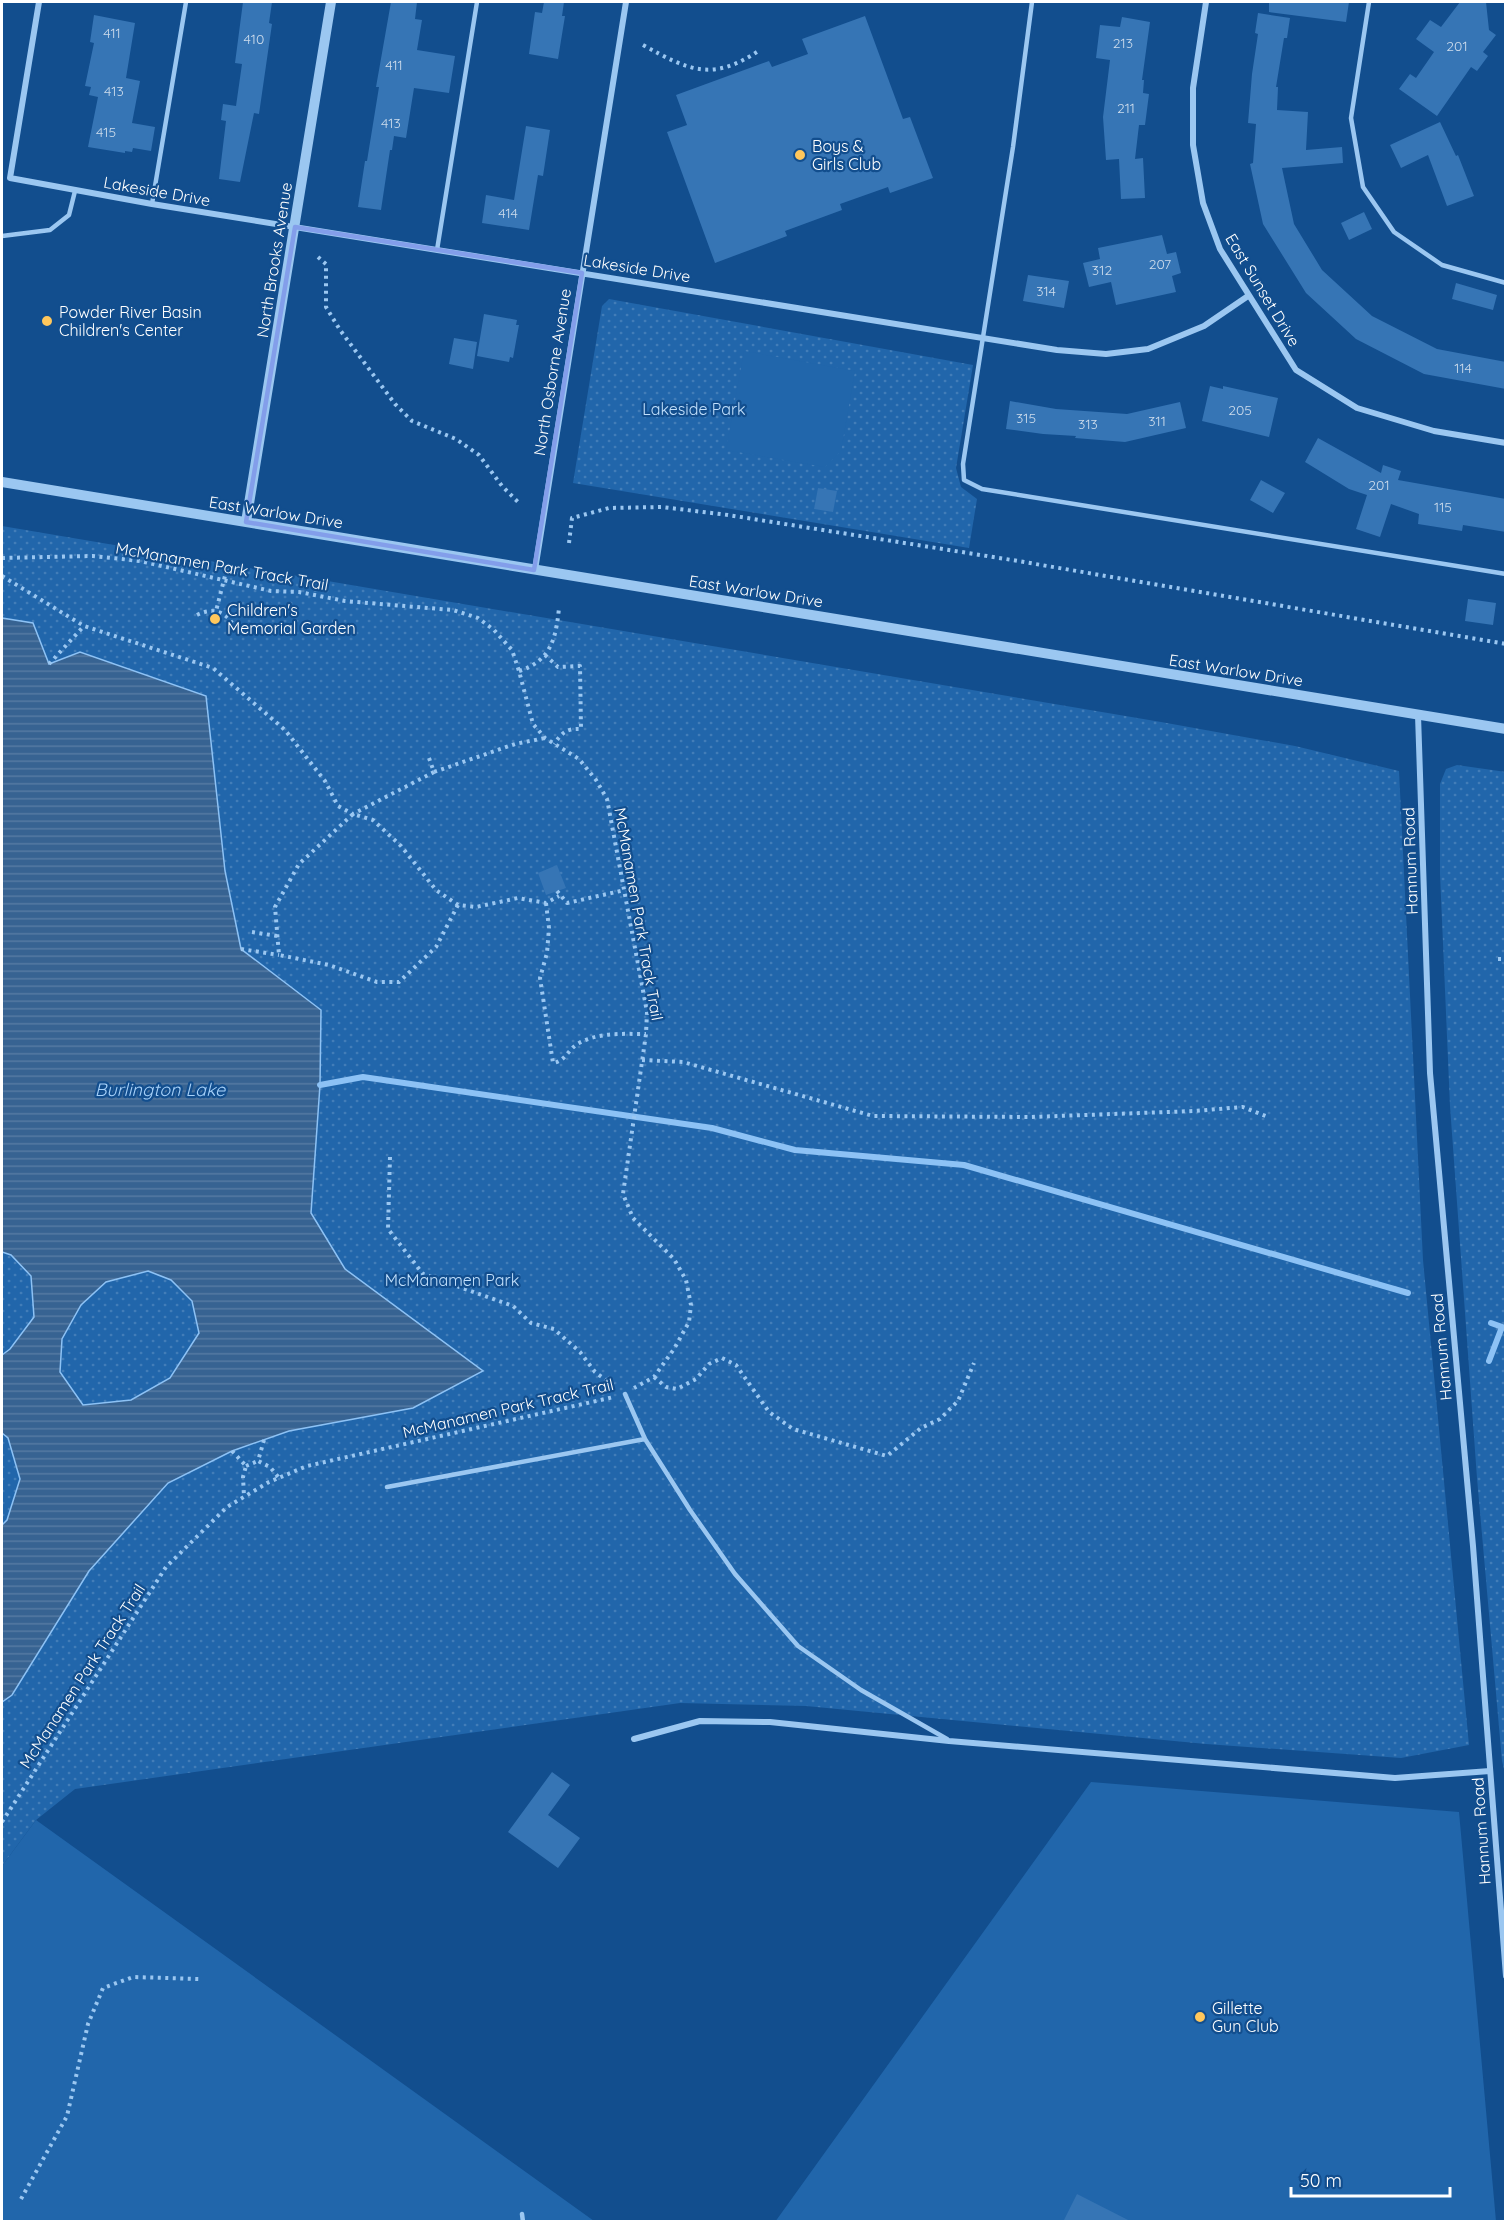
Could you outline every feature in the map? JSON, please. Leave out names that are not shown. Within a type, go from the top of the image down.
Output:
[{"type":"street","name":"Lakeside Drive","points":[[39,2],[10,178],[153,204],[1057,350],[1106,354],[1148,349],[1204,326],[1248,296]]},
{"type":"street","name":"North Brooks Avenue","points":[[246,522],[331,2]]},
{"type":"street","name":"North Osborne Avenue","points":[[534,570],[626,2]]},
{"type":"street","name":"East Sunset Drive","points":[[1206,2],[1193,88],[1193,145],[1203,203],[1220,249],[1296,370],[1357,408],[1434,431],[1506,443]]},
{"type":"street","name":"East Warlow Drive","points":[[2,482],[1506,729]]},
{"type":"street","name":"Hannum Road","points":[[1418,715],[1430,1072],[1473,1546],[1506,1976]]},
{"type":"street","points":[[634,1739],[700,1721],[770,1722],[949,1741],[1395,1778],[1490,1772]]},
{"type":"lane","points":[[153,204],[186,2]]},
{"type":"lane","points":[[437,250],[477,2]]},
{"type":"lane","points":[[1032,2],[1013,147],[963,464],[964,480],[982,489],[1506,574]]},
{"type":"lane","points":[[1369,2],[1351,118],[1363,187],[1394,232],[1442,265],[1506,282]]},
{"type":"lane","points":[[2,236],[50,230],[69,214],[75,190]]},
{"type":"lane","points":[[625,1394],[645,1439],[690,1510],[735,1574],[798,1646],[861,1689],[949,1741]]},
{"type":"lane","points":[[387,1487],[645,1439]]},
{"type":"lane","points":[[522,2214],[523,2222]]},
{"type":"path","points":[[644,45],[678,64],[703,70],[739,64],[760,50]]},
{"type":"path","points":[[318,257],[326,264],[326,307],[340,330],[395,404],[412,421],[456,439],[479,455],[502,486],[519,503]]},
{"type":"path","points":[[569,543],[572,518],[609,508],[662,507],[728,514],[1506,644]]},
{"type":"path","name":"McManamen Park Track Trail","points":[[2,558],[93,556],[140,561],[271,591],[299,592],[345,601],[453,610],[478,618],[494,630],[512,651],[533,724],[545,738],[579,759],[596,780],[607,799],[647,1012],[646,1034],[623,1194],[633,1218],[674,1259],[686,1280],[691,1305],[689,1322],[674,1349],[654,1377],[625,1394],[307,1466],[279,1478],[227,1507],[166,1567],[2,1822]]},
{"type":"path","points":[[213,623],[228,564]]},
{"type":"path","points":[[2,576],[84,626],[213,668],[285,730],[325,781],[338,806],[353,814],[373,820],[402,846],[436,890],[458,905],[476,907],[518,898],[546,903],[558,894],[567,903],[625,890]]},
{"type":"path","points":[[519,671],[534,666],[545,655],[556,634],[559,608]]},
{"type":"path","points":[[196,615],[206,610],[216,611],[228,617],[232,623]]},
{"type":"path","points":[[49,664],[84,626]]},
{"type":"path","points":[[545,655],[558,667],[580,666],[581,729],[569,728],[554,744]]},
{"type":"path","points":[[279,955],[275,907],[299,864],[353,814],[434,772],[504,747],[545,738]]},
{"type":"path","points":[[429,758],[434,772]]},
{"type":"path","points":[[546,903],[549,936],[540,978],[553,1063],[561,1062],[578,1044],[609,1033],[646,1034]]},
{"type":"path","points":[[241,949],[329,965],[377,982],[399,982],[436,946],[458,905]]},
{"type":"path","points":[[252,932],[277,936]]},
{"type":"path","points":[[1498,959],[1506,959]]},
{"type":"path","points":[[642,1060],[683,1062],[873,1116],[1031,1117],[1243,1107],[1268,1117]]},
{"type":"path","points":[[390,1157],[388,1229],[423,1274],[513,1306],[531,1323],[554,1329],[580,1352],[595,1372],[625,1394]]},
{"type":"path","points":[[654,1377],[666,1387],[677,1389],[696,1379],[709,1364],[722,1358],[736,1365],[769,1412],[794,1429],[887,1456],[921,1428],[940,1419],[958,1401],[974,1363]]},
{"type":"path","points":[[258,1461],[264,1440]]},
{"type":"path","points":[[232,1451],[246,1466]]},
{"type":"path","points":[[246,1466],[258,1461],[270,1467],[279,1478]]},
{"type":"path","points":[[244,1497],[243,1477],[246,1466]]},
{"type":"path","points":[[21,2199],[67,2116],[88,2024],[103,1988],[133,1977],[199,1979]]},
{"type":"highlighted area","points":[[295,227],[582,273],[534,570],[246,522]]},
{"type":"green space","name":"Lakeside Park","points":[[609,299],[973,365],[956,468],[961,487],[977,499],[969,548],[573,483],[602,306]]},
{"type":"green space","points":[[744,351],[855,371],[841,451],[825,467],[726,450]]},
{"type":"green space","name":"McManamen Park","points":[[2,526],[1161,722],[1295,746],[1399,771],[1423,1260],[1469,1745],[1401,1758],[1206,1744],[806,1706],[680,1703],[75,1789],[36,1820],[2,1866]]},
{"type":"green space","points":[[1457,765],[1506,772],[1505,1773],[1502,1761],[1477,1478],[1450,1106],[1440,874],[1440,784],[1446,769]]},
{"type":"green space","name":"Gillette Gun Club","points":[[1091,1782],[1459,1812],[1496,2221],[775,2222]]},
{"type":"green space","points":[[36,1820],[594,2221],[2,2222],[2,1866]]},
{"type":"water","name":"Burlington Lake","points":[[2,618],[33,623],[49,664],[80,652],[206,696],[225,871],[241,949],[321,1010],[320,1085],[311,1213],[345,1269],[483,1371],[413,1408],[289,1431],[232,1451],[168,1483],[89,1571],[12,1695],[2,1702],[2,1525],[7,1520],[20,1479],[8,1438],[2,1433],[2,1355],[10,1349],[34,1317],[31,1276],[11,1255],[2,1252]],"holes":[[[148,1271],[171,1280],[192,1301],[199,1333],[170,1378],[131,1400],[83,1405],[60,1372],[62,1339],[81,1305],[106,1282]]]},
{"type":"building","points":[[243,2],[272,2],[269,23],[272,24],[259,114],[254,113],[240,182],[219,179],[226,121],[221,120],[223,104],[236,106],[242,64],[235,63]]},
{"type":"building","points":[[391,2],[417,2],[415,19],[422,20],[417,50],[455,56],[449,93],[414,88],[406,138],[394,136],[392,150],[390,150],[381,210],[358,207]]},
{"type":"building","points":[[544,2],[564,2],[562,16],[565,16],[558,59],[529,54],[535,12],[542,13]]},
{"type":"building","points":[[1269,2],[1349,2],[1346,22],[1269,12]]},
{"type":"building","points":[[1460,2],[1486,2],[1489,30],[1496,35],[1483,52],[1488,56],[1477,71],[1471,67],[1437,116],[1399,89],[1410,74],[1416,78],[1434,52],[1416,39],[1430,20],[1441,27]]},
{"type":"building","points":[[1258,13],[1290,18],[1287,38],[1284,38],[1276,87],[1278,87],[1277,110],[1308,112],[1306,150],[1342,147],[1343,163],[1282,168],[1294,224],[1322,270],[1372,316],[1437,349],[1506,362],[1506,389],[1424,374],[1356,339],[1306,293],[1263,224],[1250,164],[1253,163],[1256,124],[1248,123],[1258,34],[1255,33]]},
{"type":"building","points":[[94,15],[135,23],[126,78],[140,81],[132,123],[155,127],[151,151],[133,148],[132,152],[125,151],[125,153],[88,147],[98,97],[89,95],[91,87],[85,86],[94,43],[90,42]]},
{"type":"building","name":"Boys & Girls Club","points":[[865,16],[903,119],[910,117],[933,178],[890,193],[888,187],[840,204],[842,210],[785,231],[787,236],[715,263],[667,132],[687,125],[676,95],[769,61],[772,67],[808,54],[802,39]]},
{"type":"building","points":[[1122,17],[1150,22],[1142,80],[1144,80],[1143,93],[1149,94],[1145,125],[1139,125],[1135,159],[1143,158],[1145,198],[1121,199],[1119,159],[1106,160],[1103,117],[1110,60],[1096,58],[1100,25],[1120,27]]},
{"type":"building","points":[[1440,122],[1456,156],[1458,155],[1474,196],[1447,206],[1428,155],[1401,168],[1390,145]]},
{"type":"building","points":[[526,126],[550,130],[543,176],[538,175],[529,230],[482,223],[486,195],[514,200]]},
{"type":"building","points":[[1364,212],[1372,229],[1349,240],[1341,223]]},
{"type":"building","points":[[1162,235],[1167,254],[1176,252],[1181,273],[1172,276],[1176,292],[1116,305],[1111,282],[1089,287],[1083,263],[1100,259],[1098,248]]},
{"type":"building","points":[[1028,275],[1069,281],[1064,308],[1023,301]]},
{"type":"building","points":[[1456,283],[1497,295],[1493,310],[1452,299]]},
{"type":"building","points":[[484,314],[517,320],[516,325],[519,325],[513,358],[510,357],[509,362],[477,356]]},
{"type":"building","points":[[454,338],[477,342],[473,369],[449,364]]},
{"type":"building","points":[[1210,386],[1223,389],[1223,386],[1278,398],[1269,437],[1202,421]]},
{"type":"building","points":[[1010,401],[1056,409],[1127,414],[1180,402],[1186,428],[1125,442],[1006,429]]},
{"type":"building","points":[[1318,438],[1381,473],[1383,465],[1401,471],[1398,480],[1506,499],[1506,532],[1463,525],[1462,531],[1418,524],[1419,514],[1391,504],[1380,537],[1356,529],[1367,495],[1349,489],[1305,462]]},
{"type":"building","points":[[1261,480],[1285,493],[1273,513],[1250,500]]},
{"type":"building","points":[[818,488],[837,491],[833,512],[814,509]]},
{"type":"building","points":[[1468,599],[1496,603],[1493,625],[1465,621]]},
{"type":"building","points":[[557,865],[566,888],[546,895],[538,873]]},
{"type":"building","points":[[552,1772],[570,1785],[548,1815],[580,1838],[558,1868],[508,1832]]},
{"type":"building","points":[[1077,2194],[1132,2222],[1063,2222]]},
{"type":"waterway","points":[[320,1085],[363,1077],[712,1128],[795,1150],[964,1165],[1408,1293]]},
{"type":"waterway","points":[[1491,1323],[1505,1328]]},
{"type":"waterway","points":[[1489,1361],[1502,1327]]},
{"type":"place","name":"Boys & Girls Club","points":[[800,155]]},
{"type":"place","name":"Powder River Basin Children's Center","points":[[47,321]]},
{"type":"place","name":"Children's Memorial Garden","points":[[215,619]]},
{"type":"place","name":"Gillette Gun Club","points":[[1200,2017]]}]
